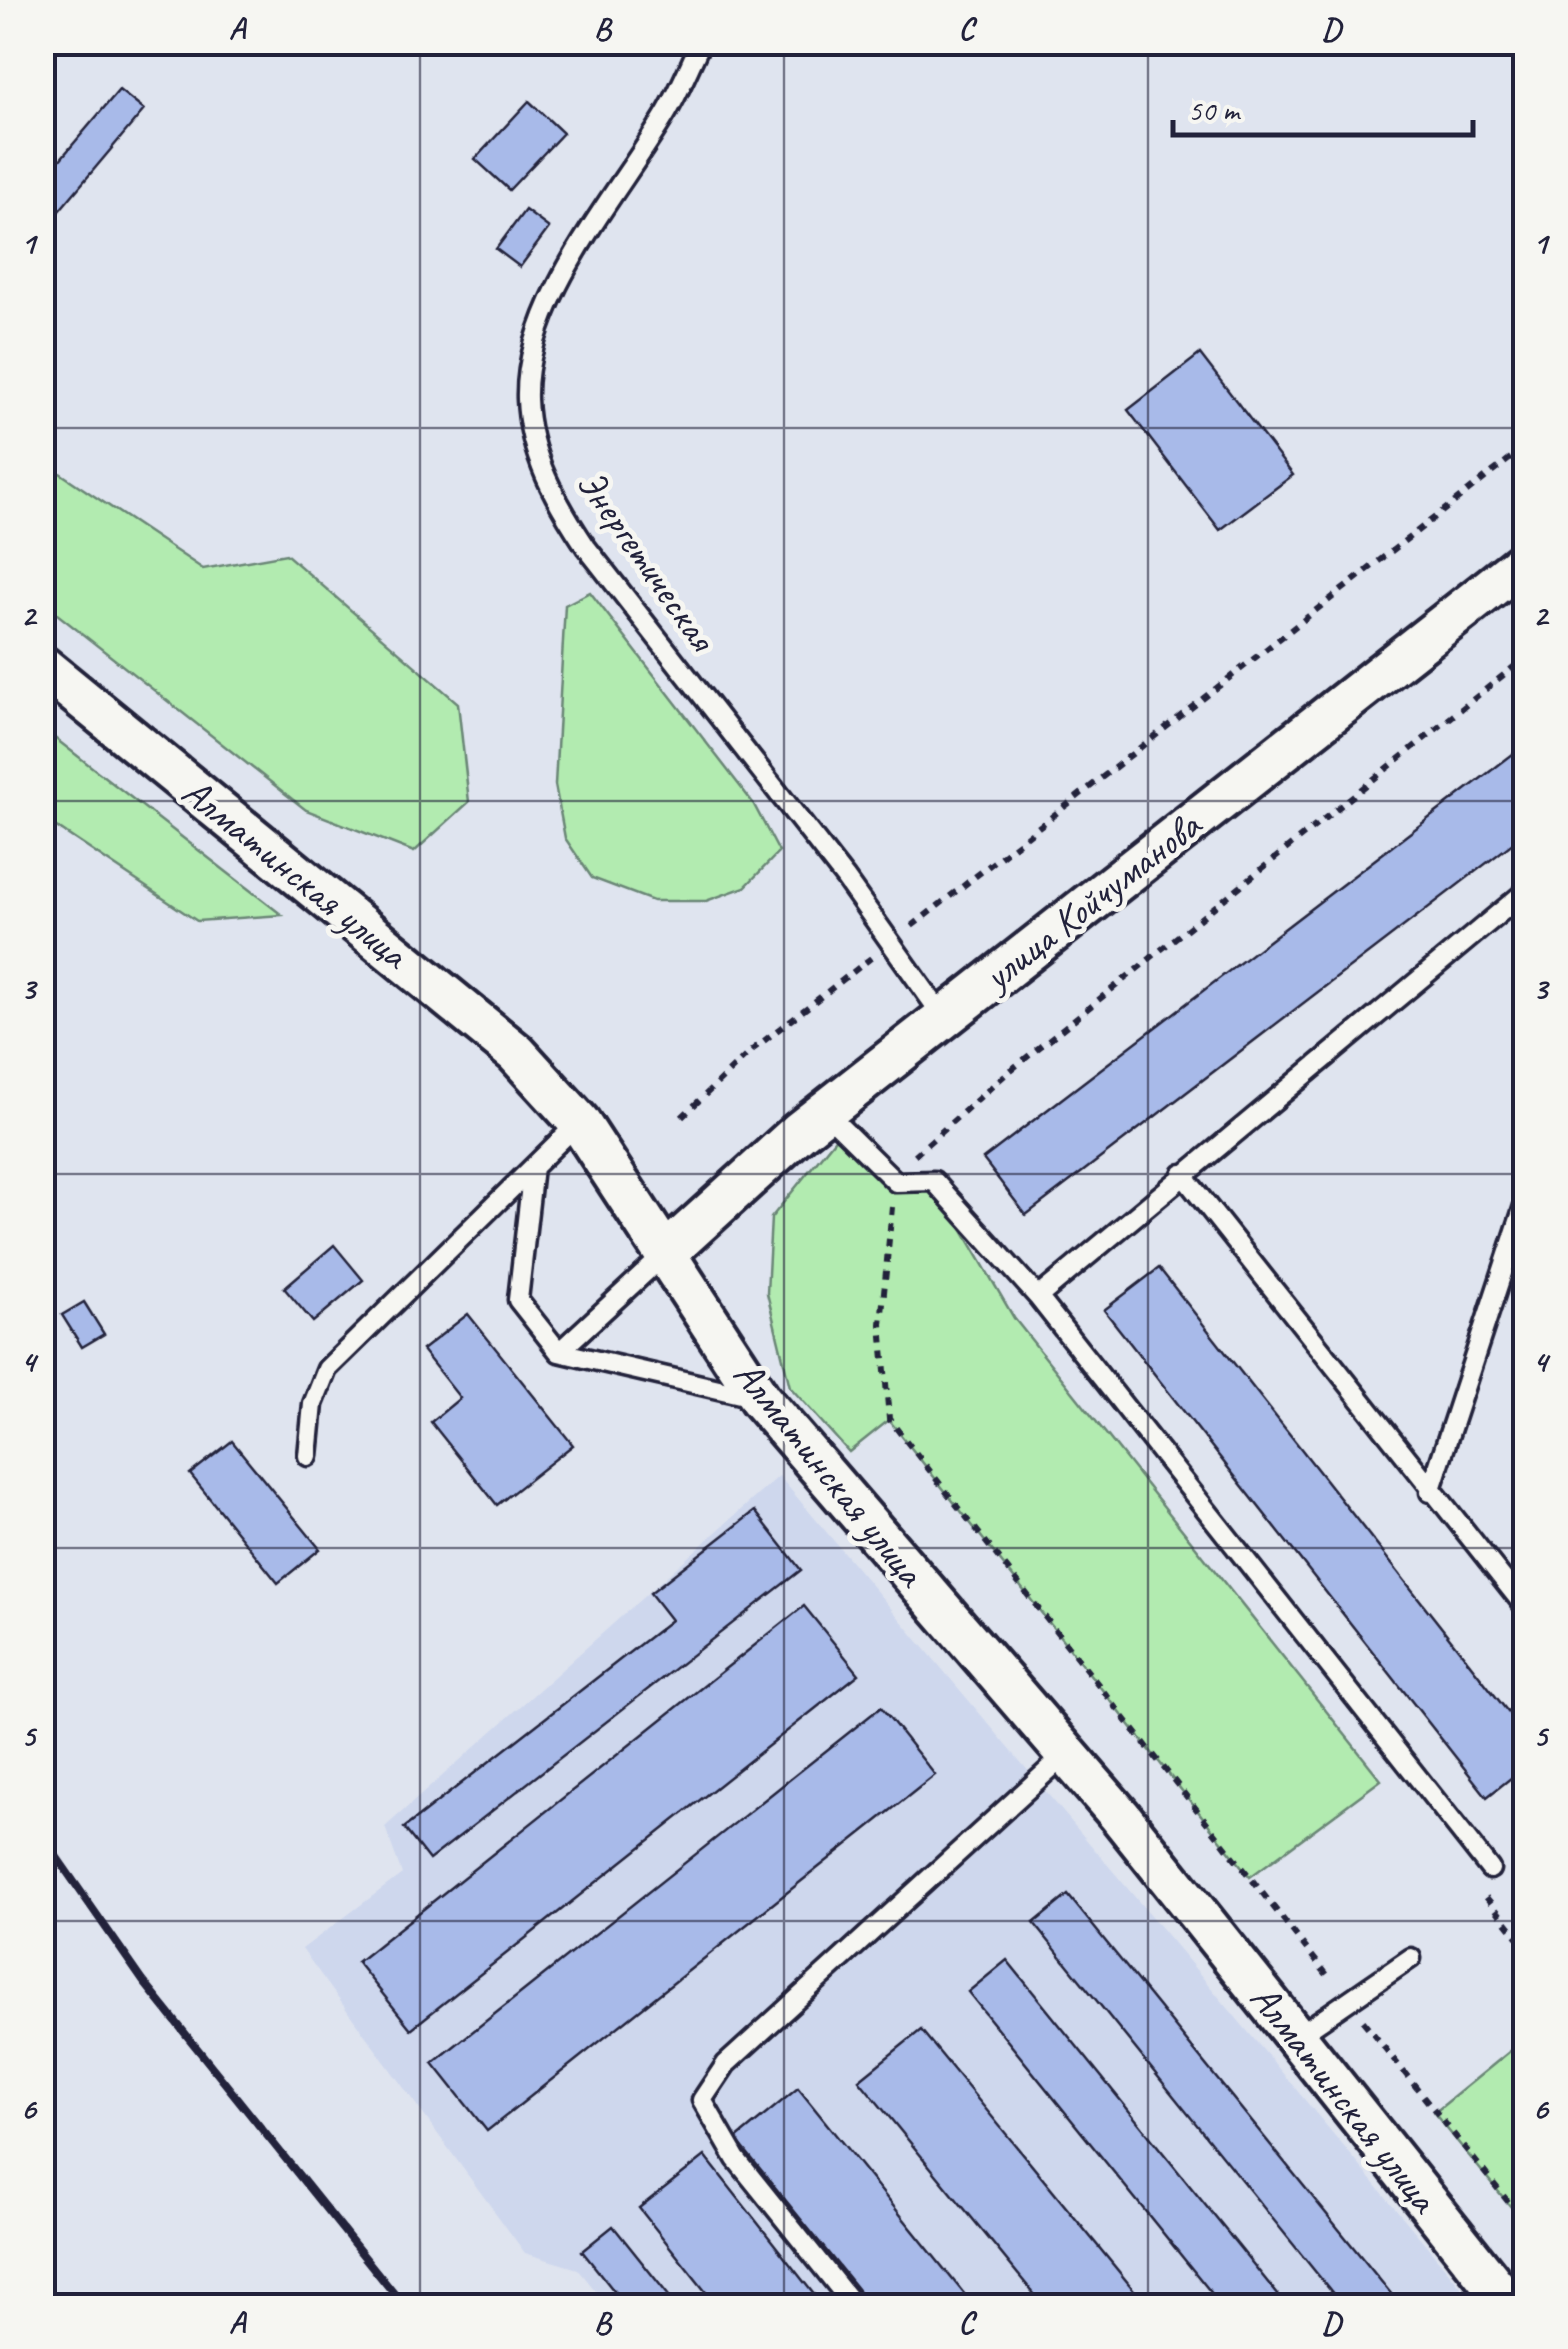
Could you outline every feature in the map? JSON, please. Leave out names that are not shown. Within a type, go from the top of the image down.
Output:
[{"type":"street","name":"улица Койчуманова","points":[[667,1252],[825,1112],[1526,560]]},
{"type":"street","name":"Алматинская улица","points":[[42,666],[516,1052],[579,1122],[760,1399],[1066,1753],[1510,2306]]},
{"type":"lane","name":"Энергетическая","points":[[701,42],[668,110],[553,294],[536,348],[527,398],[534,444],[552,495],[586,548],[891,942],[944,1018]]},
{"type":"lane","points":[[1038,1296],[1526,891]]},
{"type":"lane","points":[[825,1112],[896,1182],[934,1181],[1038,1296],[1490,1869]]},
{"type":"lane","points":[[308,1456],[313,1404],[327,1369],[579,1122]]},
{"type":"lane","points":[[534,1167],[518,1300],[559,1352],[760,1399]]},
{"type":"lane","points":[[1182,1174],[1430,1492],[1526,1608]]},
{"type":"lane","points":[[1430,1492],[1526,1200]]},
{"type":"lane","points":[[559,1352],[667,1252]]},
{"type":"lane","points":[[854,2306],[736,2158],[702,2100],[726,2064],[1066,1753]]},
{"type":"lane","points":[[1296,2038],[1411,1958]]},
{"type":"path","points":[[682,1117],[752,1050],[1526,446]]},
{"type":"path","points":[[1526,657],[1006,1074],[920,1148],[896,1182],[881,1324],[889,1420],[1526,2224]]},
{"type":"shaded area","points":[[779,1476],[1477,2306],[608,2306],[578,2269],[525,2253],[302,1949],[402,1874],[385,1827]]},
{"type":"green space","points":[[42,461],[203,569],[286,554],[458,703],[469,802],[414,852],[306,810],[43,603]]},
{"type":"green space","points":[[590,592],[753,803],[779,852],[745,887],[706,901],[653,901],[592,878],[565,838],[555,785],[565,605]]},
{"type":"green space","points":[[43,729],[282,915],[197,921],[43,818]]},
{"type":"green space","points":[[843,1129],[895,1182],[934,1181],[1014,1318],[1381,1780],[1250,1877],[889,1420],[849,1452],[790,1387],[767,1293],[771,1218]]},
{"type":"green space","points":[[1525,2039],[1525,2224],[1434,2113]]},
{"type":"building","points":[[119,90],[144,110],[48,224],[42,219],[42,181]]},
{"type":"building","points":[[529,101],[563,133],[509,190],[475,159]]},
{"type":"building","points":[[525,210],[549,228],[520,267],[496,249]]},
{"type":"building","points":[[1200,354],[1293,475],[1220,530],[1128,410]]},
{"type":"building","points":[[1526,744],[1526,833],[1026,1215],[983,1159]]},
{"type":"building","points":[[334,1245],[363,1280],[313,1322],[284,1288]]},
{"type":"building","points":[[1159,1268],[1526,1735],[1526,1766],[1487,1797],[1104,1310]]},
{"type":"building","points":[[84,1302],[104,1334],[82,1347],[62,1315]]},
{"type":"building","points":[[468,1314],[573,1445],[497,1505],[431,1422],[460,1398],[422,1350]]},
{"type":"building","points":[[232,1441],[320,1549],[278,1583],[190,1474]]},
{"type":"building","points":[[755,1511],[801,1570],[429,1860],[404,1828],[671,1620],[650,1593]]},
{"type":"building","points":[[804,1606],[859,1674],[411,2029],[357,1962]]},
{"type":"building","points":[[881,1707],[935,1775],[487,2131],[433,2063]]},
{"type":"building","points":[[1068,1895],[1401,2306],[1343,2306],[1034,1923]]},
{"type":"building","points":[[1007,1960],[1287,2306],[1222,2306],[968,1992]]},
{"type":"building","points":[[921,2030],[1147,2306],[1044,2306],[859,2080]]},
{"type":"building","points":[[798,2088],[974,2306],[871,2306],[736,2139]]},
{"type":"building","points":[[705,2156],[823,2306],[717,2306],[639,2208]]},
{"type":"building","points":[[613,2226],[677,2306],[626,2306],[582,2251]]},
{"type":"railway","points":[[42,1836],[143,1981],[404,2306]]}]
